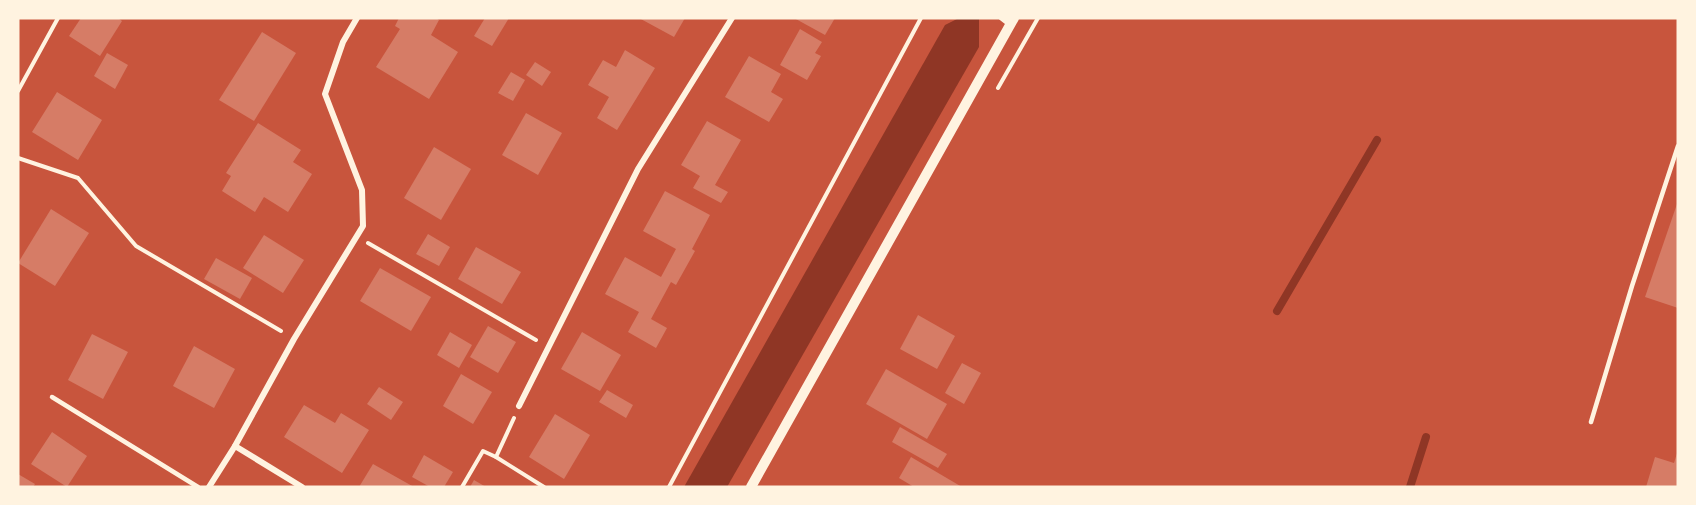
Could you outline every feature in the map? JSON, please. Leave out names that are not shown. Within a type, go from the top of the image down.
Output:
[{"type":"street","points":[[209,487],[235,446],[294,339],[363,226],[362,190],[325,94],[343,42],[357,18]]},
{"type":"street","points":[[519,406],[638,169],[732,18]]},
{"type":"street","points":[[751,487],[1009,20]]},
{"type":"street","points":[[235,446],[302,487]]},
{"type":"lane","points":[[1591,422],[1678,146]]},
{"type":"lane","points":[[52,397],[198,487]]},
{"type":"path","points":[[18,91],[58,18]]},
{"type":"path","points":[[669,487],[921,18]]},
{"type":"path","points":[[1031,31],[1038,18]]},
{"type":"path","points":[[18,158],[78,178],[136,246],[294,339]]},
{"type":"path","points":[[357,236],[549,347]]},
{"type":"path","points":[[495,457],[519,406]]},
{"type":"path","points":[[462,487],[483,452],[544,487]]},
{"type":"shaded area","points":[[959,18],[979,18],[979,47],[727,487],[684,487],[945,25]]},
{"type":"building","points":[[81,18],[118,18],[122,21],[100,56],[69,36]]},
{"type":"building","points":[[399,18],[436,18],[439,20],[431,35],[458,52],[429,99],[376,67],[400,29],[395,26]]},
{"type":"building","points":[[485,18],[509,18],[492,46],[474,36]]},
{"type":"building","points":[[639,18],[685,18],[674,37]]},
{"type":"building","points":[[794,18],[835,18],[825,35]]},
{"type":"building","points":[[800,29],[822,42],[815,53],[821,56],[807,80],[780,65]]},
{"type":"building","points":[[262,32],[296,53],[254,121],[219,100]]},
{"type":"building","points":[[625,50],[655,68],[617,130],[597,118],[609,97],[588,85],[603,60],[616,67]]},
{"type":"building","points":[[107,53],[128,65],[115,89],[94,76]]},
{"type":"building","points":[[749,56],[781,74],[771,92],[783,99],[769,122],[725,97]]},
{"type":"building","points":[[535,62],[551,72],[542,86],[526,75]]},
{"type":"building","points":[[511,72],[525,80],[513,101],[498,93]]},
{"type":"building","points":[[57,92],[102,120],[78,160],[32,132]]},
{"type":"building","points":[[526,113],[562,133],[538,175],[502,155]]},
{"type":"building","points":[[707,121],[741,140],[715,185],[728,192],[721,203],[693,188],[700,176],[681,165]]},
{"type":"building","points":[[258,123],[301,150],[293,162],[312,174],[288,212],[264,197],[255,212],[222,191],[231,176],[226,173]]},
{"type":"building","points":[[434,147],[471,169],[441,220],[404,198]]},
{"type":"building","points":[[665,191],[710,215],[692,249],[695,251],[676,285],[671,282],[651,319],[667,328],[656,348],[628,332],[639,312],[605,294],[625,257],[661,277],[676,249],[643,231]]},
{"type":"building","points":[[1678,201],[1678,308],[1645,297]]},
{"type":"building","points":[[51,209],[89,233],[55,286],[18,263]]},
{"type":"building","points":[[428,234],[450,247],[439,266],[416,254]]},
{"type":"building","points":[[264,235],[304,260],[283,293],[243,268]]},
{"type":"building","points":[[476,247],[521,272],[502,304],[458,279]]},
{"type":"building","points":[[216,258],[252,278],[240,299],[204,279]]},
{"type":"building","points":[[380,268],[431,297],[411,331],[360,301]]},
{"type":"building","points":[[918,315],[955,336],[937,369],[900,349]]},
{"type":"building","points":[[488,326],[516,342],[498,373],[470,357]]},
{"type":"building","points":[[450,332],[472,345],[459,368],[437,355]]},
{"type":"building","points":[[582,332],[621,355],[600,391],[561,369]]},
{"type":"building","points":[[92,334],[128,352],[103,399],[68,380]]},
{"type":"building","points":[[194,346],[235,369],[214,408],[173,386]]},
{"type":"building","points":[[962,363],[981,373],[964,404],[945,393]]},
{"type":"building","points":[[886,369],[947,404],[927,439],[866,404]]},
{"type":"building","points":[[461,374],[492,392],[473,424],[443,406]]},
{"type":"building","points":[[379,387],[403,402],[391,420],[367,404]]},
{"type":"building","points":[[607,390],[633,405],[626,418],[599,402]]},
{"type":"building","points":[[304,405],[335,423],[341,413],[369,430],[342,473],[284,437]]},
{"type":"building","points":[[555,414],[590,435],[564,479],[529,457]]},
{"type":"building","points":[[900,427],[947,454],[938,468],[892,442]]},
{"type":"building","points":[[52,432],[87,456],[67,487],[31,464]]},
{"type":"building","points":[[1678,450],[1678,487],[1646,487],[1655,457],[1674,463]]},
{"type":"building","points":[[424,455],[453,472],[444,487],[430,487],[412,477]]},
{"type":"building","points":[[911,457],[962,487],[914,487],[899,478]]},
{"type":"building","points":[[373,464],[414,487],[359,487]]},
{"type":"building","points":[[18,474],[35,484],[33,487],[18,487]]},
{"type":"building","points":[[474,480],[486,487],[470,487]]},
{"type":"waterway","points":[[1277,311],[1377,140]]},
{"type":"waterway","points":[[1410,487],[1426,437]]}]
